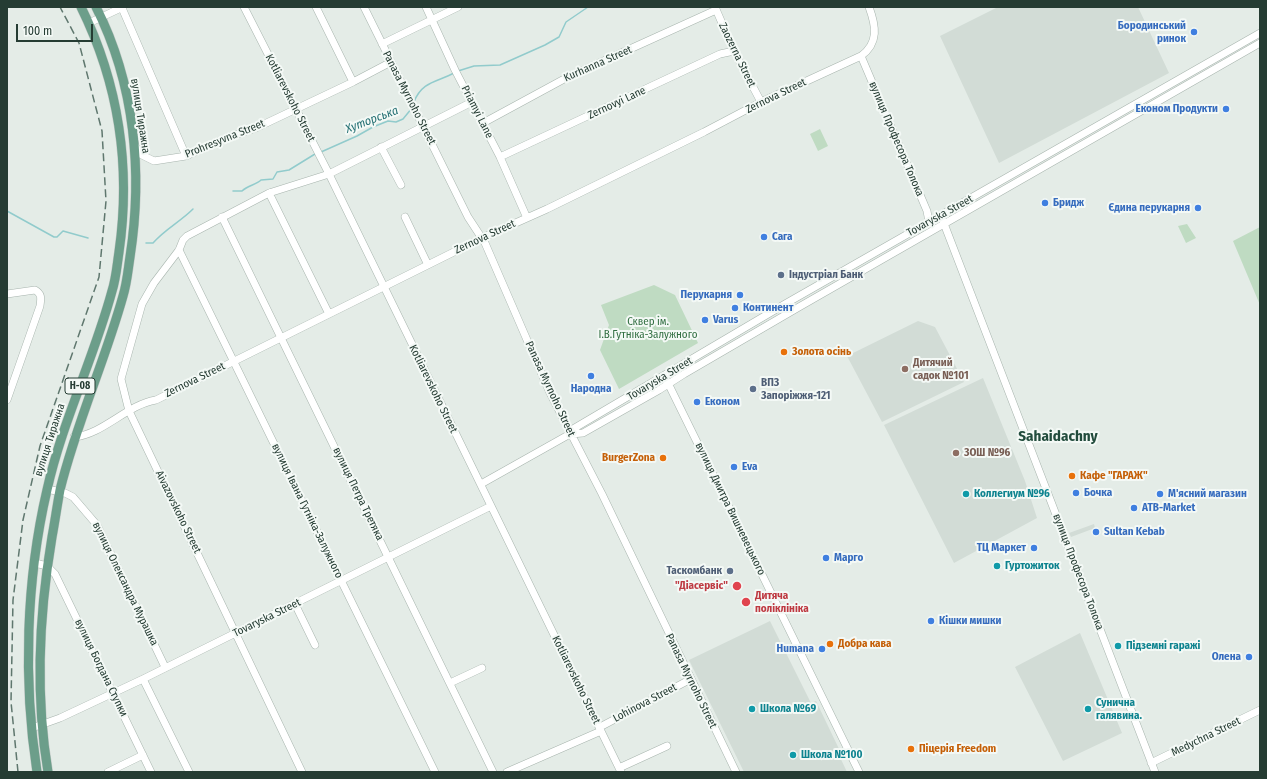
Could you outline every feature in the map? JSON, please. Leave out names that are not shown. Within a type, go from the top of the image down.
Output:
[{"type":"main road","name":"вулиця Тиражна","points":[[37,772],[32,728],[28,637],[35,563],[47,489],[67,421],[113,290],[121,234],[124,179],[121,133],[113,92],[89,23],[81,7]]},
{"type":"main road","name":"вулиця Тиражна","points":[[48,772],[42,725],[41,631],[42,604],[48,566],[60,492],[74,437],[124,293],[133,236],[136,181],[135,146],[126,90],[102,17],[96,7]]},
{"type":"street","points":[[89,23],[122,7],[186,156]]},
{"type":"street","name":"Kotliarevskoho Street","points":[[244,7],[329,174],[620,770]]},
{"type":"street","points":[[316,7],[353,82],[391,62]]},
{"type":"street","name":"Panasa Myrnoho Street","points":[[364,7],[473,226],[482,238],[570,434],[602,494],[736,772]]},
{"type":"street","name":"Priamyi Lane","points":[[426,7],[456,72],[500,157],[527,218]]},
{"type":"street","points":[[382,44],[432,21],[458,7]]},
{"type":"street","name":"Zernova Street","points":[[74,437],[88,434],[141,403],[156,400],[482,238],[527,218],[704,132],[761,102],[861,56],[868,51],[874,43],[876,32],[869,7]]},
{"type":"street","name":"Zaozerna Street","points":[[715,9],[734,52],[761,102]]},
{"type":"street","name":"Kurhanna Street","points":[[483,122],[566,78],[715,9]]},
{"type":"street","name":"Tovaryska Street","points":[[570,434],[578,427],[680,366],[928,222],[1260,33]]},
{"type":"street","name":"Tovaryska Street","points":[[570,434],[583,433],[660,390],[684,374],[1260,43]]},
{"type":"street","name":"Zernovyi Lane","points":[[500,157],[720,54],[734,52]]},
{"type":"street","name":"вулиця Професора Толока","points":[[861,56],[927,211],[928,222]]},
{"type":"street","name":"Prohresyvna Street","points":[[135,146],[142,155],[154,161],[186,156],[296,109],[353,82]]},
{"type":"street","points":[[179,250],[183,240],[187,236],[268,193],[329,174],[423,125],[472,102]]},
{"type":"street","points":[[381,147],[401,185]]},
{"type":"street","points":[[1022,169],[1026,177]]},
{"type":"street","points":[[268,193],[329,314]]},
{"type":"street","name":"вулиця Професора Толока","points":[[940,216],[1155,772]]},
{"type":"street","name":"вулиця Петра Третяка","points":[[222,217],[282,337],[493,772]]},
{"type":"street","points":[[405,217],[428,265]]},
{"type":"street","name":"вулиця Івана Гутніка-Залужного","points":[[179,250],[435,772]]},
{"type":"street","name":"Aivazovskoho Street","points":[[179,250],[154,283],[139,311],[121,379],[129,411],[302,772]]},
{"type":"street","points":[[7,294],[30,289],[35,290],[41,295],[40,306],[7,400]]},
{"type":"street","points":[[680,366],[678,372],[684,374]]},
{"type":"street","name":"вулиця Дмитра Вишневецького","points":[[665,376],[859,772]]},
{"type":"street","points":[[480,484],[570,434]]},
{"type":"street","name":"вулиця Олександра Мурашка","points":[[47,489],[70,495],[97,525],[165,667]]},
{"type":"street","name":"Tovaryska Street","points":[[32,728],[60,718],[143,679],[341,582],[490,506]]},
{"type":"street","points":[[35,563],[48,566]]},
{"type":"street","name":"вулиця Богдана Ступки","points":[[48,566],[55,574],[62,587],[151,772]]},
{"type":"street","points":[[295,604],[315,645]]},
{"type":"street","points":[[450,683],[482,668]]},
{"type":"street","points":[[143,679],[190,772]]},
{"type":"street","name":"Lohinova Street","points":[[507,772],[600,729],[691,679]]},
{"type":"street","name":"Medychna Street","points":[[1151,763],[1260,710]]},
{"type":"street","points":[[620,770],[666,746]]},
{"type":"street","points":[[108,772],[143,755]]},
{"type":"shaded area","points":[[998,7],[1138,7],[1169,73],[999,163],[940,36]]},
{"type":"shaded area","name":"Дитячий садок №101","points":[[918,321],[935,327],[964,382],[882,422],[847,356]]},
{"type":"shaded area","name":"ЗОШ №96","points":[[983,378],[1025,481],[1037,518],[954,563],[884,425]]},
{"type":"shaded area","points":[[1094,524],[1095,528],[1071,537],[1069,533]]},
{"type":"shaded area","points":[[770,621],[811,703],[816,701],[840,751],[838,753],[847,772],[744,772],[689,660]]},
{"type":"shaded area","points":[[1080,633],[1122,733],[1063,761],[1015,667]]},
{"type":"green space","points":[[820,129],[828,146],[818,151],[810,134]]},
{"type":"green space","points":[[1187,224],[1196,238],[1186,243],[1178,226]]},
{"type":"green space","points":[[1260,227],[1260,305],[1233,241]]},
{"type":"green space","name":"Сквер ім. І.В.Гутніка-Залужного","points":[[654,285],[675,295],[698,343],[619,389],[600,350],[609,325],[601,305]]},
{"type":"waterway","name":"Хуторська","points":[[458,71],[474,66],[500,65],[545,45],[559,37],[566,22],[588,7]]},
{"type":"waterway","name":"Хуторська","points":[[414,102],[417,95],[426,86],[454,73]]},
{"type":"waterway","name":"Хуторська","points":[[321,152],[373,127],[388,121],[396,122],[403,119],[412,108]]},
{"type":"waterway","name":"Хуторська","points":[[233,191],[242,191],[261,180],[273,179],[277,172],[289,170],[315,154]]},
{"type":"waterway","name":"Хуторська","points":[[146,243],[153,243],[193,209]]},
{"type":"waterway","name":"Хуторська","points":[[7,211],[54,237],[57,237],[63,231],[88,238]]},
{"type":"railway","points":[[18,772],[11,702],[13,600],[23,520],[40,446],[99,277],[106,201],[102,131],[79,43],[60,7]]},
{"type":"place","name":"Бородинський ринок","points":[[1194,32]]},
{"type":"place","name":"Економ Продукти","points":[[1226,109]]},
{"type":"place","name":"Бридж","points":[[1045,203]]},
{"type":"place","name":"Єдина перукарня","points":[[1198,208]]},
{"type":"place","name":"Сага","points":[[764,237]]},
{"type":"place","name":"Індустріал Банк","points":[[781,275]]},
{"type":"place","name":"Перукарня","points":[[740,295]]},
{"type":"place","name":"Континент","points":[[735,308]]},
{"type":"place","name":"Varus","points":[[705,320]]},
{"type":"place","name":"Золота осінь","points":[[784,352]]},
{"type":"place","name":"Дитячий садок №101","points":[[905,369]]},
{"type":"place","name":"Народна","points":[[591,376]]},
{"type":"place","name":"ВПЗ Запоріжжя-121","points":[[753,389]]},
{"type":"place","name":"Економ","points":[[697,402]]},
{"type":"place","name":"ЗОШ №96","points":[[956,453]]},
{"type":"place","name":"BurgerZona","points":[[663,458]]},
{"type":"place","name":"Eva","points":[[734,467]]},
{"type":"place","name":"Кафе \"ГАРАЖ\"","points":[[1072,476]]},
{"type":"place","name":"Бочка","points":[[1076,493]]},
{"type":"place","name":"Коллегиум №96","points":[[966,494]]},
{"type":"place","name":"М'ясний магазин","points":[[1160,494]]},
{"type":"place","name":"ATB-Market","points":[[1134,508]]},
{"type":"place","name":"Sultan Kebab","points":[[1096,532]]},
{"type":"place","name":"ТЦ Маркет","points":[[1034,548]]},
{"type":"place","name":"Марго","points":[[826,558]]},
{"type":"place","name":"Гуртожиток","points":[[997,566]]},
{"type":"place","name":"Таскомбанк","points":[[730,571]]},
{"type":"place","name":"\"Діасервіс\"","points":[[737,586]]},
{"type":"place","name":"Дитяча поліклініка","points":[[746,602]]},
{"type":"place","name":"Кішки мишки","points":[[931,621]]},
{"type":"place","name":"Добра кава","points":[[830,644]]},
{"type":"place","name":"Підземні гаражі","points":[[1118,646]]},
{"type":"place","name":"Humana","points":[[822,649]]},
{"type":"place","name":"Олена","points":[[1249,657]]},
{"type":"place","name":"Школа №69","points":[[752,709]]},
{"type":"place","name":"Сунична галявина.","points":[[1088,709]]},
{"type":"place","name":"Піцерія Freedom","points":[[911,749]]},
{"type":"place","name":"Школа №100","points":[[793,755]]},
{"type":"district","name":"Sahaidachny","points":[[1058,437]]}]
